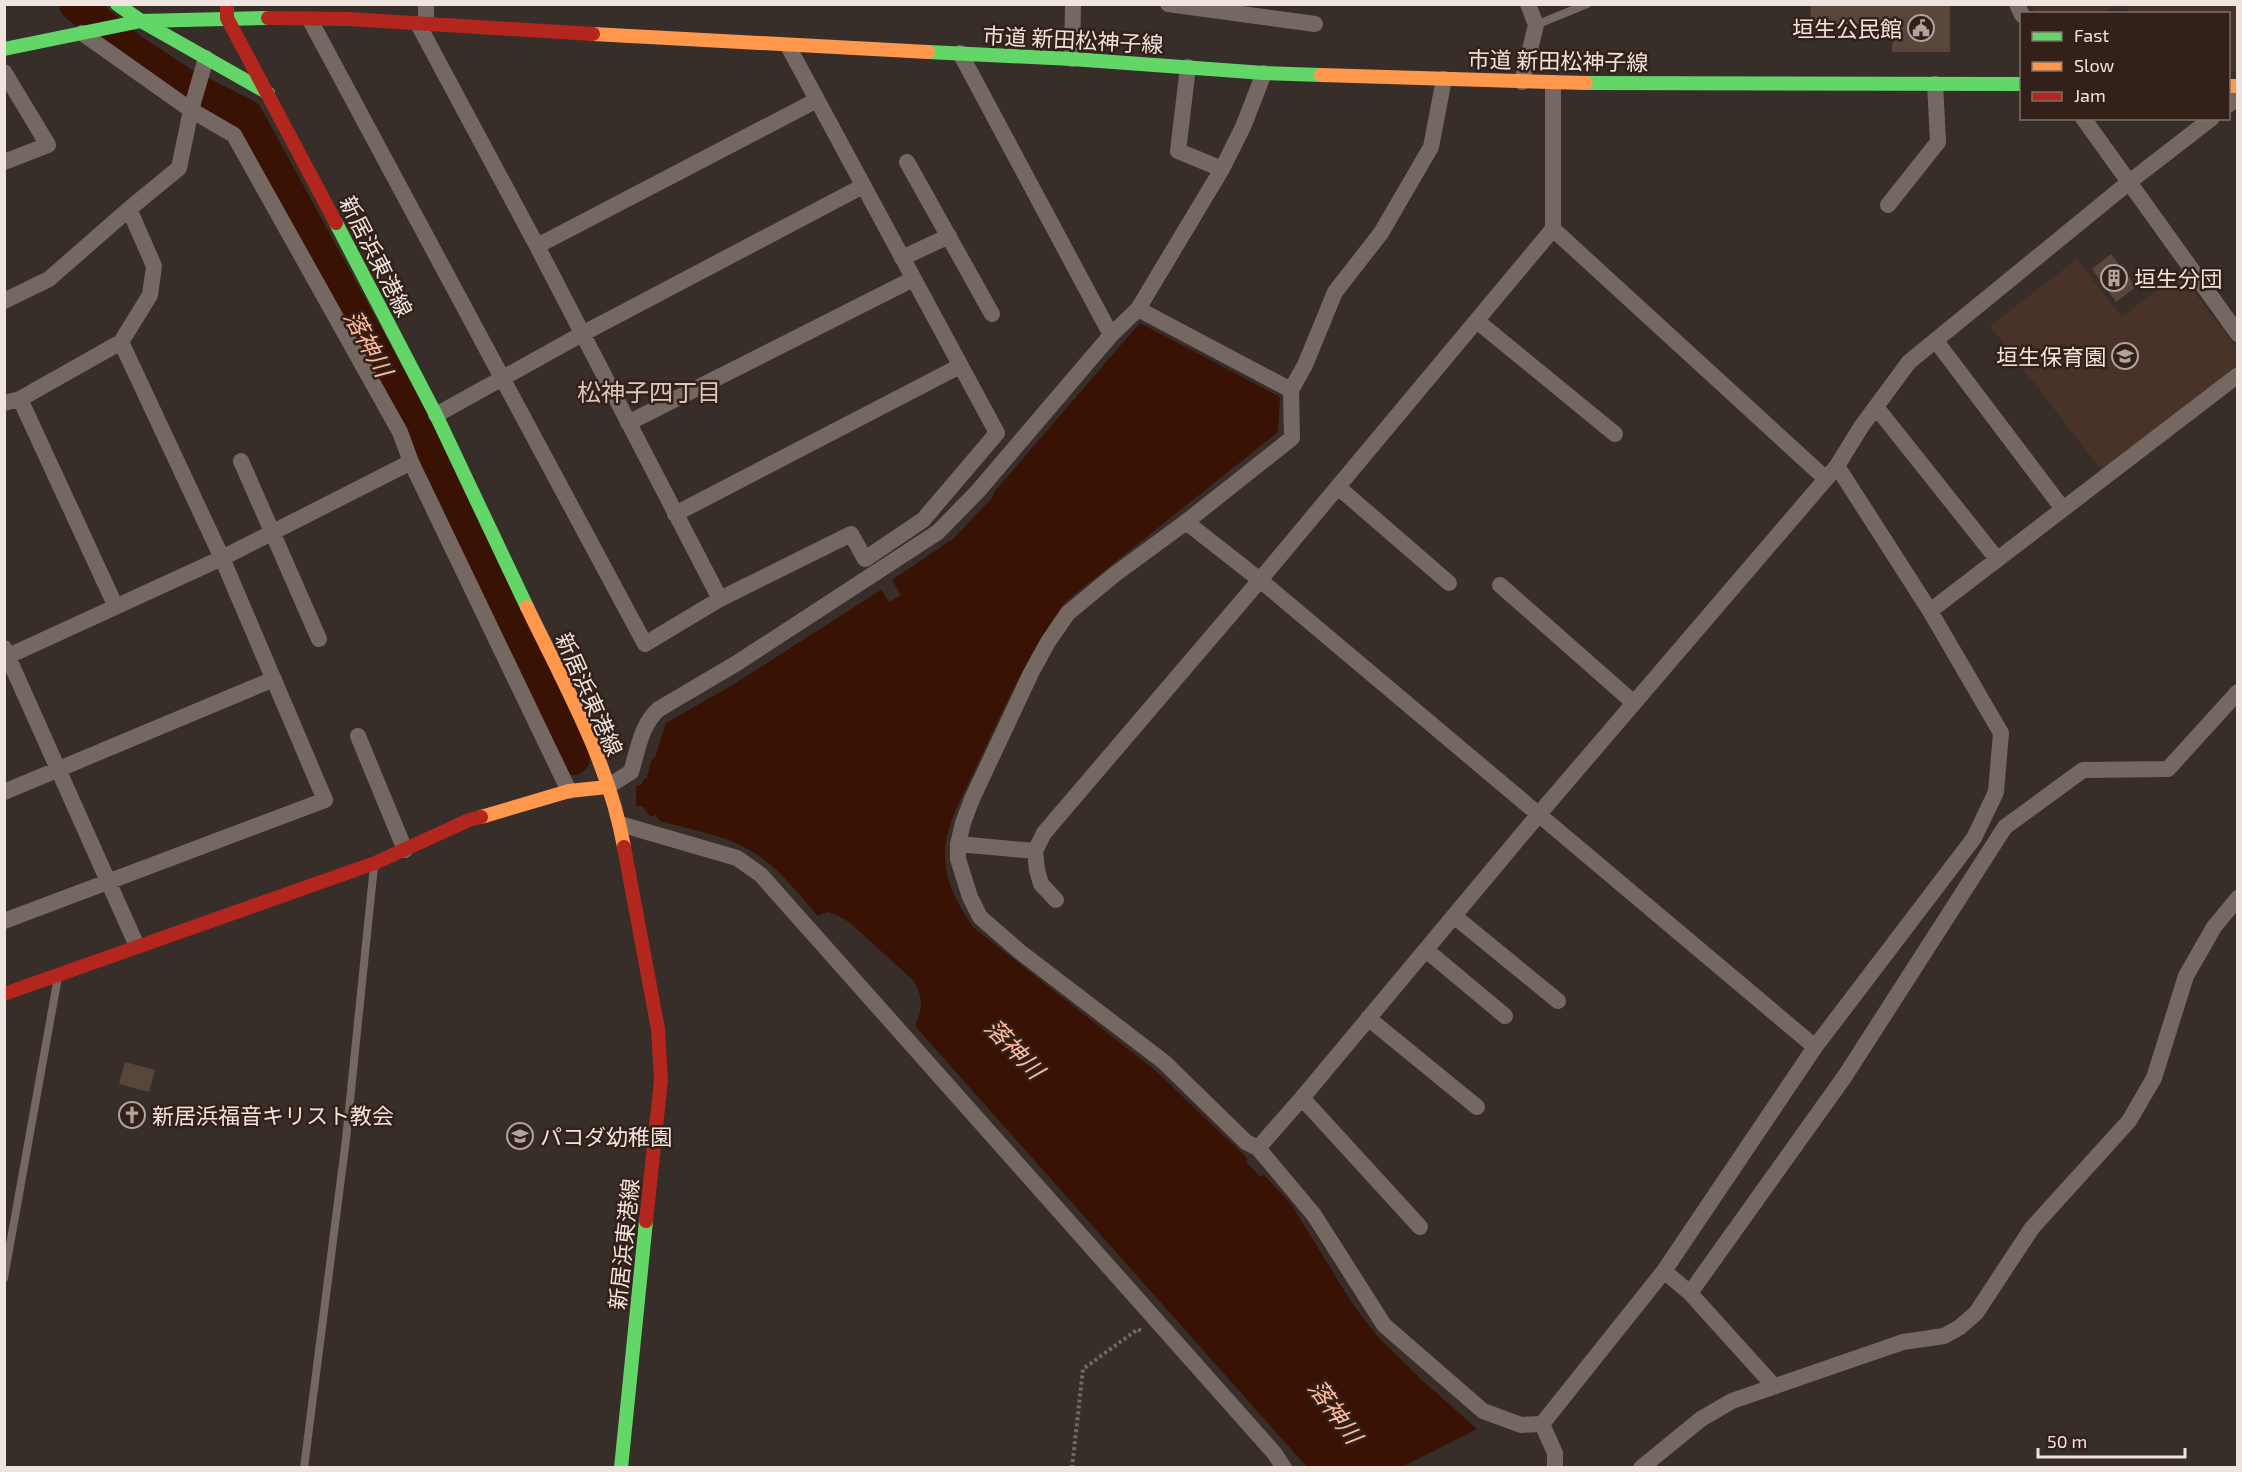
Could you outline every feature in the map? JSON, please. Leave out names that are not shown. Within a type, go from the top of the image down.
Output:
[{"type":"street","points":[[117,4],[141,21],[269,94]]},
{"type":"street","points":[[426,4],[422,24],[720,599]]},
{"type":"street","points":[[1072,59],[1073,4]]},
{"type":"street","points":[[1168,4],[1315,24]]},
{"type":"street","points":[[1522,82],[1536,26],[1528,4]]},
{"type":"street","name":"市道 新田松神子線","points":[[85,32],[141,21],[227,11],[310,20],[349,12],[422,24],[788,46],[1072,59],[1264,73],[1553,83],[2020,84]]},
{"type":"street","name":"新居浜東港線","points":[[227,11],[435,415],[592,742],[620,824],[658,1029],[661,1080],[621,1467]]},
{"type":"street","points":[[310,20],[645,644],[720,599],[851,534],[865,559],[923,520],[997,433],[788,46]]},
{"type":"street","points":[[4,50],[85,32],[234,135],[400,432],[411,462],[569,791]]},
{"type":"street","points":[[960,53],[1111,335]]},
{"type":"street","points":[[4,301],[49,279],[179,168],[192,106],[206,58]]},
{"type":"street","points":[[1188,67],[1178,152],[1222,169]]},
{"type":"street","points":[[4,72],[48,145],[4,162]]},
{"type":"street","points":[[4,994],[136,945],[375,863],[470,820],[569,791],[607,787],[631,772],[645,727],[651,716],[659,709],[737,663],[938,532],[978,491],[1111,335],[1138,309],[1222,169],[1243,127],[1264,73]]},
{"type":"street","points":[[1444,79],[1431,147],[1381,233],[1335,292],[1305,365],[1291,390],[1292,438],[1186,522],[1114,574],[1068,613],[1048,642],[1031,673],[972,799],[958,844],[958,859],[970,897],[980,917],[1019,951],[1164,1062],[1246,1142],[1258,1148],[1314,1215],[1384,1325],[1483,1411],[1521,1425],[1542,1424],[1664,1271],[1815,1047],[1974,838],[1996,792],[2001,733],[1930,611],[1837,466]]},
{"type":"street","points":[[1056,900],[1041,884],[1035,851],[1044,833],[1260,580],[1553,229],[1553,83]]},
{"type":"street","points":[[1888,205],[1938,142],[1935,84]]},
{"type":"street","points":[[537,246],[817,100]]},
{"type":"street","points":[[2084,120],[2238,334]]},
{"type":"street","points":[[1258,1148],[1539,814],[1837,466],[1876,406],[1910,362],[2128,183],[2209,120]]},
{"type":"street","points":[[908,162],[992,314]]},
{"type":"street","points":[[435,415],[582,334],[863,186]]},
{"type":"street","points":[[116,607],[12,401],[121,342],[150,295],[154,266],[129,209]]},
{"type":"street","points":[[1553,229],[1826,479]]},
{"type":"street","points":[[902,258],[949,236]]},
{"type":"street","points":[[628,423],[913,279]]},
{"type":"street","points":[[1138,309],[1291,390]]},
{"type":"street","points":[[1477,321],[1615,434]]},
{"type":"street","points":[[1936,341],[2063,509]]},
{"type":"street","points":[[4,921],[325,800],[222,558],[121,342]]},
{"type":"street","points":[[675,514],[960,366]]},
{"type":"street","points":[[1930,611],[2238,375]]},
{"type":"street","points":[[1876,406],[1997,559]]},
{"type":"street","points":[[242,461],[319,639]]},
{"type":"street","points":[[136,945],[6,654],[222,558],[411,462]]},
{"type":"street","points":[[1338,487],[1449,583]]},
{"type":"street","points":[[1186,522],[1260,580],[1815,1047]]},
{"type":"street","points":[[1500,585],[1634,703]]},
{"type":"street","points":[[4,792],[274,680]]},
{"type":"street","points":[[1690,1293],[1845,1076],[2005,827],[2083,770],[2168,769],[2238,692]]},
{"type":"street","points":[[358,736],[405,850]]},
{"type":"street","points":[[620,824],[737,858],[761,875],[1186,1352],[1284,1467]]},
{"type":"street","points":[[958,844],[1035,851]]},
{"type":"street","points":[[1641,1467],[1701,1419],[1732,1401],[1903,1342],[1944,1336],[1960,1327],[1976,1313],[2032,1228],[2129,1121],[2154,1078],[2186,976],[2214,927],[2238,898]]},
{"type":"street","points":[[1454,916],[1558,1002]]},
{"type":"street","points":[[1426,950],[1506,1016]]},
{"type":"street","points":[[1368,1018],[1478,1107]]},
{"type":"street","points":[[1302,1098],[1420,1227]]},
{"type":"street","points":[[1664,1271],[1690,1293],[1773,1385]]},
{"type":"street","points":[[1542,1424],[1555,1454],[1555,1467]]},
{"type":"lane","points":[[1536,26],[1587,4]]},
{"type":"lane","points":[[304,1467],[346,1139],[375,863]]},
{"type":"lane","points":[[4,1278],[58,974]]},
{"type":"path","points":[[1072,1467],[1083,1369],[1138,1329],[1147,1335]]},
{"type":"shaded area","points":[[2031,5],[2119,5],[2103,12],[2034,12]]},
{"type":"shaded area","points":[[2125,5],[2237,5],[2237,72],[2230,72],[2230,12],[2128,12]]},
{"type":"shaded area","name":"垣生保育園","points":[[2077,259],[2122,317],[2179,272],[2237,348],[2237,365],[2102,471],[1990,326]]},
{"type":"water","points":[[1140,323],[1280,397],[1278,432],[1065,602],[1039,641],[1017,682],[951,822],[945,857],[950,886],[974,928],[1156,1071],[1247,1158],[1246,1162],[1260,1177],[1264,1175],[1291,1204],[1352,1303],[1377,1336],[1477,1429],[1402,1467],[1307,1467],[915,1026],[921,1003],[914,981],[849,922],[827,912],[818,916],[766,861],[744,847],[703,832],[660,821],[655,815],[651,817],[642,806],[636,806],[636,786],[641,785],[647,778],[666,723],[731,686],[881,590],[889,602],[901,595],[892,580],[954,538],[992,498],[994,492]]},
{"type":"building","name":"垣生公民館","points":[[1811,4],[1950,4],[1950,52],[1892,52],[1893,24],[1810,24]]},
{"type":"building","name":"垣生分団","points":[[2111,254],[2136,287],[2116,302],[2092,269]]},
{"type":"building","points":[[125,1062],[155,1070],[149,1092],[119,1084]]},
{"type":"waterway","name":"落神川","points":[[76,4],[131,50],[184,85],[246,116],[427,447],[573,758]]},
{"type":"traffic: fast","points":[[117,4],[141,21],[268,93]]},
{"type":"traffic: fast","points":[[4,49],[141,21],[268,18]]},
{"type":"traffic: fast","points":[[928,52],[1321,75]]},
{"type":"traffic: fast","points":[[1586,83],[2020,84]]},
{"type":"traffic: fast","points":[[336,223],[436,415],[527,607]]},
{"type":"traffic: fast","points":[[621,1468],[646,1221]]},
{"type":"traffic: slow","points":[[593,34],[928,52]]},
{"type":"traffic: slow","points":[[1321,75],[1586,83]]},
{"type":"traffic: slow","points":[[2230,86],[2238,86]]},
{"type":"traffic: slow","points":[[527,607],[584,724],[608,784],[624,847]]},
{"type":"traffic: slow","points":[[481,817],[569,791],[607,787]]},
{"type":"traffic: jam","points":[[227,4],[227,18],[336,223]]},
{"type":"traffic: jam","points":[[268,18],[349,19],[593,34]]},
{"type":"traffic: jam","points":[[4,994],[375,863],[469,820],[481,817]]},
{"type":"traffic: jam","points":[[624,847],[658,1029],[661,1080],[646,1221]]},
{"type":"place","name":"垣生公民館","points":[[1921,28]]},
{"type":"place","name":"垣生分団","points":[[2114,278]]},
{"type":"place","name":"垣生保育園","points":[[2125,356]]},
{"type":"place","name":"新居浜福音キリスト教会","points":[[132,1115]]},
{"type":"place","name":"パコダ幼稚園","points":[[520,1136]]},
{"type":"district","name":"松神子四丁目","points":[[649,391]]}]
